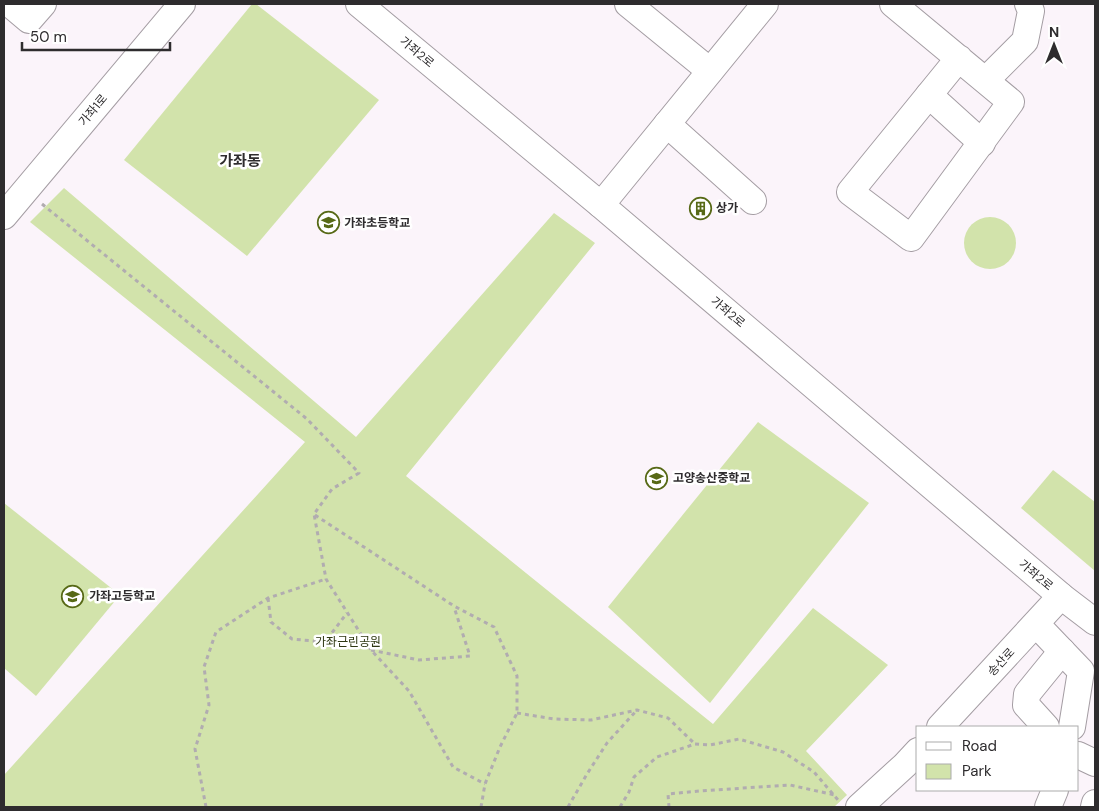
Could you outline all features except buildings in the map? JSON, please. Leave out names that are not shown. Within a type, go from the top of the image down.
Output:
[{"type":"street","points":[[10,4],[29,20],[43,4]]},
{"type":"street","name":"가좌1로","points":[[4,216],[182,4]]},
{"type":"street","name":"가좌2로","points":[[359,4],[601,205],[1095,622]]},
{"type":"street","points":[[628,4],[710,71]]},
{"type":"street","points":[[601,205],[765,4]]},
{"type":"street","points":[[893,4],[986,80],[1011,102],[911,238],[850,192],[959,58]]},
{"type":"street","points":[[986,80],[1025,41],[1031,11],[1028,4]]},
{"type":"street","points":[[929,95],[982,143]]},
{"type":"street","points":[[667,124],[753,201]]},
{"type":"street","name":"송산로","points":[[941,726],[1062,596]]},
{"type":"street","points":[[1036,624],[1081,671],[1072,726]]},
{"type":"street","points":[[1045,726],[1026,705],[1027,694],[1062,651]]},
{"type":"street","points":[[849,804],[905,766],[916,753]]},
{"type":"street","points":[[1079,756],[1095,764]]},
{"type":"street","points":[[1048,807],[1054,791]]},
{"type":"street","points":[[1094,807],[1095,803]]},
{"type":"path","points":[[36,200],[307,419],[359,473],[332,489],[314,514],[326,579],[370,650],[409,691],[453,767],[485,784]]},
{"type":"path","points":[[314,514],[454,606],[494,627],[517,676],[517,713],[485,784],[481,807]]},
{"type":"path","points":[[206,807],[195,749],[209,705],[204,668],[216,632],[268,598],[326,579]]},
{"type":"path","points":[[268,598],[271,622],[292,639],[325,642],[347,613]]},
{"type":"path","points":[[370,650],[419,660],[470,656],[454,606]]},
{"type":"path","points":[[517,713],[554,719],[590,720],[637,710],[668,718],[695,744]]},
{"type":"path","points":[[568,807],[607,743],[637,710]]},
{"type":"path","points":[[620,807],[629,792],[634,777],[657,757],[695,744],[710,744],[739,739],[782,752],[814,772],[835,796]]},
{"type":"path","points":[[669,807],[668,794],[790,785],[835,796],[849,804]]},
{"type":"green space","points":[[252,4],[256,4],[379,100],[247,256],[124,160]]},
{"type":"green space","name":"가좌근린공원","points":[[64,188],[356,437],[554,213],[595,243],[406,476],[713,724],[813,608],[888,665],[806,751],[847,795],[834,807],[4,807],[4,775],[305,442],[30,222]]},
{"type":"green space","points":[[990,217],[1000,219],[1008,225],[1014,233],[1016,243],[1014,253],[1008,261],[1000,267],[990,269],[980,267],[972,261],[966,253],[964,243],[966,233],[972,225],[980,219]]},
{"type":"green space","points":[[758,422],[869,503],[710,703],[608,607]]},
{"type":"green space","points":[[1053,470],[1095,502],[1095,571],[1021,508]]},
{"type":"green space","points":[[4,503],[120,595],[36,696],[4,668]]},
{"type":"place","name":"상가","points":[[700,208]]},
{"type":"place","name":"가좌초등학교","points":[[328,223]]},
{"type":"place","name":"고양송산중학교","points":[[657,478]]},
{"type":"place","name":"가좌고등학교","points":[[73,596]]},
{"type":"district","name":"가좌동","points":[[240,161]]}]
